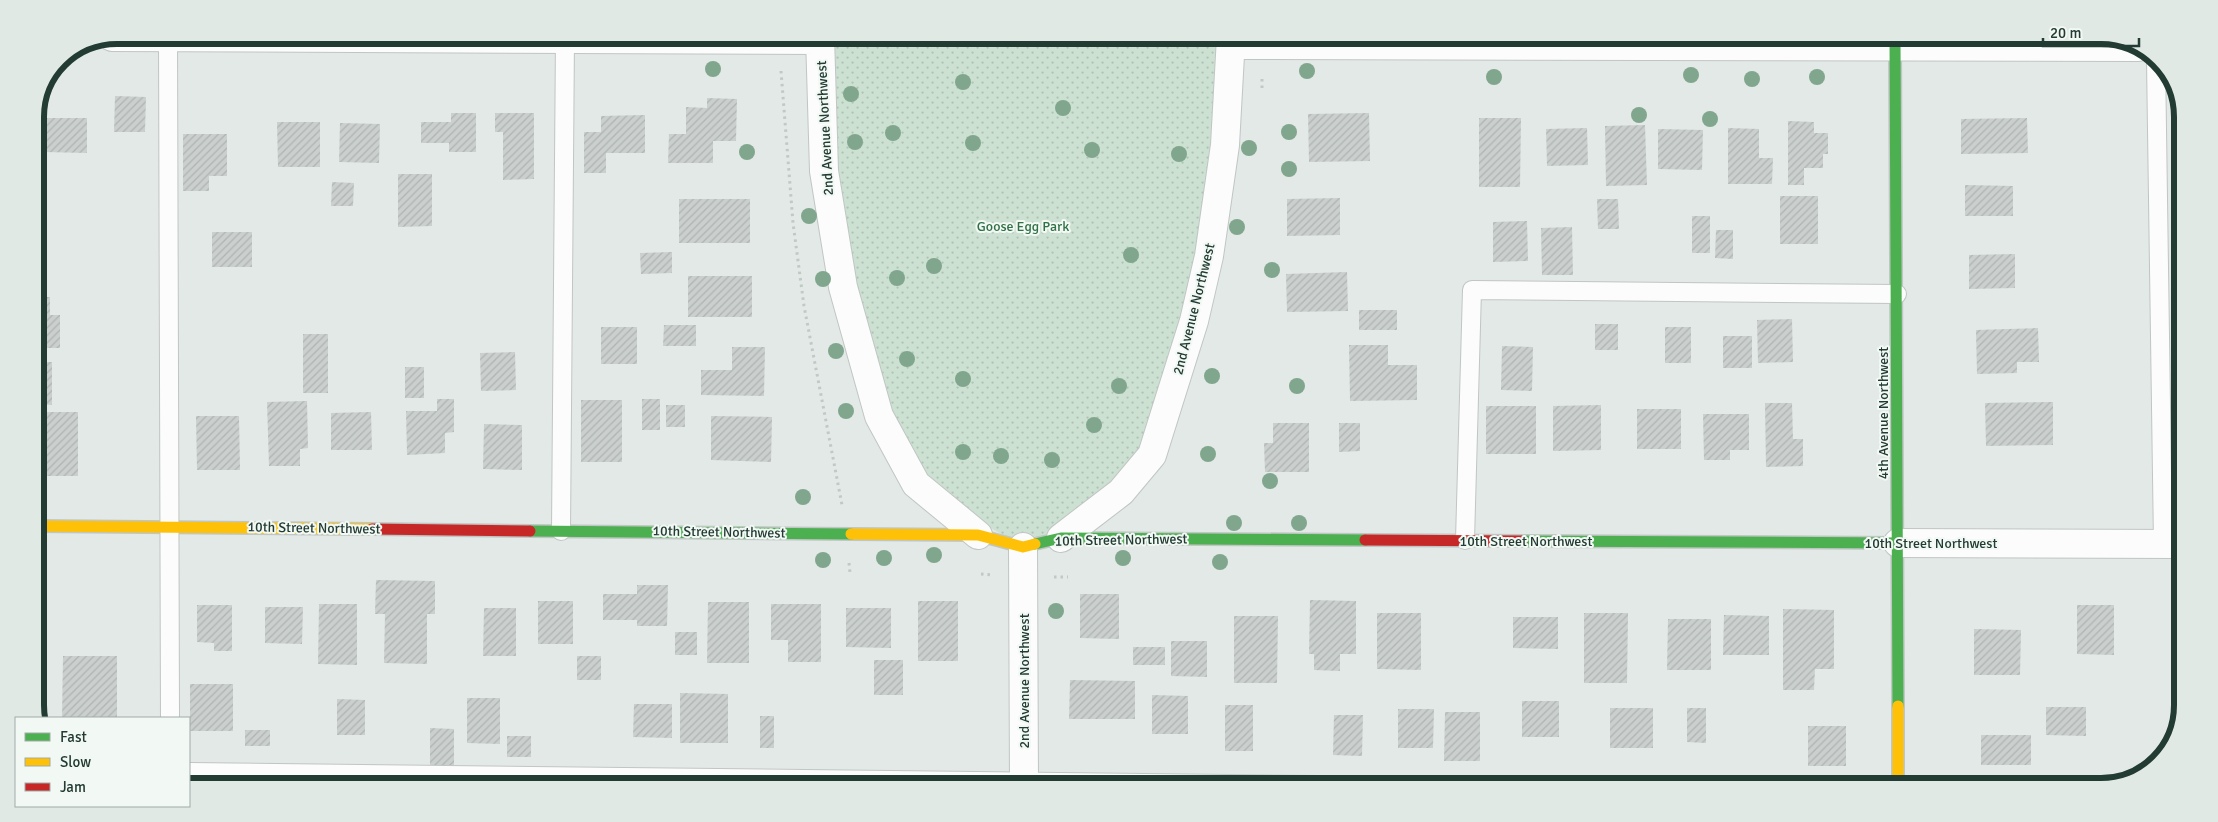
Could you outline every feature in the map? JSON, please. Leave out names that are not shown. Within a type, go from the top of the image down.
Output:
[{"type":"street","name":"2nd Avenue Northwest","points":[[820,44],[824,171],[843,287],[879,416],[916,484],[978,534]]},
{"type":"street","name":"2nd Avenue Northwest","points":[[1061,538],[1121,492],[1152,454],[1194,322],[1209,256],[1225,145],[1231,44]]},
{"type":"street","name":"4th Avenue Northwest","points":[[1894,44],[1897,294],[1898,778]]},
{"type":"street","points":[[1955,44],[2120,47]]},
{"type":"street","name":"10th Street Northwest","points":[[44,526],[978,534],[1023,547],[1061,538],[2171,544]]},
{"type":"street","name":"2nd Avenue Northwest","points":[[1023,547],[1024,778]]},
{"type":"lane","points":[[168,44],[170,717]]},
{"type":"lane","points":[[561,531],[565,44]]},
{"type":"lane","points":[[2156,69],[2171,544]]},
{"type":"lane","points":[[1465,540],[1472,290],[1897,294]]},
{"type":"lane","points":[[190,772],[644,778]]},
{"type":"path","points":[[781,71],[792,213],[804,306],[842,500],[850,573]]},
{"type":"green space","name":"Goose Egg Park","points":[[821,44],[1231,44],[1225,145],[1170,399],[1121,492],[1023,547],[916,484],[843,287]]},
{"type":"building","points":[[115,96],[146,97],[145,132],[114,132]]},
{"type":"building","points":[[707,98],[737,99],[736,141],[713,141],[713,163],[668,163],[669,134],[686,134],[686,107],[707,108]]},
{"type":"building","points":[[451,113],[476,113],[476,152],[449,152],[449,143],[421,143],[421,122],[451,122]]},
{"type":"building","points":[[495,113],[534,113],[534,179],[503,180],[503,132],[495,132]]},
{"type":"building","points":[[1369,113],[1370,161],[1309,162],[1308,114]]},
{"type":"building","points":[[645,115],[645,153],[606,153],[606,173],[584,173],[584,132],[601,132],[601,116]]},
{"type":"building","points":[[44,118],[87,118],[87,153],[44,152]]},
{"type":"building","points":[[1479,118],[1521,118],[1520,187],[1479,187]]},
{"type":"building","points":[[2027,118],[2028,153],[1961,154],[1961,119]]},
{"type":"building","points":[[1788,121],[1814,122],[1814,133],[1828,133],[1828,154],[1823,154],[1823,168],[1804,168],[1804,185],[1788,185]]},
{"type":"building","points":[[277,122],[320,122],[320,167],[278,167]]},
{"type":"building","points":[[340,123],[380,124],[379,163],[339,162]]},
{"type":"building","points":[[1645,125],[1647,185],[1606,186],[1605,126]]},
{"type":"building","points":[[1587,128],[1588,165],[1547,166],[1546,129]]},
{"type":"building","points":[[1728,128],[1759,129],[1759,158],[1773,158],[1772,184],[1728,184]]},
{"type":"building","points":[[1658,129],[1703,130],[1702,170],[1658,169]]},
{"type":"building","points":[[183,134],[227,134],[227,176],[209,176],[209,191],[183,191]]},
{"type":"building","points":[[398,174],[432,174],[432,226],[398,227]]},
{"type":"building","points":[[332,182],[354,183],[353,206],[331,206]]},
{"type":"building","points":[[1965,185],[2013,186],[2013,216],[1965,216]]},
{"type":"building","points":[[1780,196],[1818,196],[1818,244],[1780,244]]},
{"type":"building","points":[[1340,198],[1340,235],[1287,236],[1287,199]]},
{"type":"building","points":[[679,199],[750,199],[750,243],[679,243]]},
{"type":"building","points":[[1597,199],[1618,199],[1619,229],[1598,229]]},
{"type":"building","points":[[1692,216],[1710,216],[1710,253],[1692,253]]},
{"type":"building","points":[[1527,221],[1528,261],[1493,262],[1493,222]]},
{"type":"building","points":[[1572,227],[1573,275],[1542,275],[1541,228]]},
{"type":"building","points":[[1716,230],[1733,230],[1733,259],[1715,258]]},
{"type":"building","points":[[212,232],[252,232],[252,267],[212,267]]},
{"type":"building","points":[[672,252],[672,273],[641,274],[640,253]]},
{"type":"building","points":[[2015,254],[2015,288],[1969,289],[1969,255]]},
{"type":"building","points":[[1347,272],[1348,311],[1287,312],[1286,274]]},
{"type":"building","points":[[688,276],[752,276],[752,317],[688,317]]},
{"type":"building","points":[[44,297],[50,297],[50,315],[60,315],[60,348],[44,348]]},
{"type":"building","points":[[1359,310],[1397,310],[1397,330],[1359,330]]},
{"type":"building","points":[[1792,319],[1793,362],[1758,363],[1757,320]]},
{"type":"building","points":[[1595,324],[1618,324],[1618,350],[1595,350]]},
{"type":"building","points":[[664,325],[696,325],[696,346],[663,346]]},
{"type":"building","points":[[601,327],[637,327],[637,364],[601,364]]},
{"type":"building","points":[[1665,327],[1691,327],[1691,363],[1665,363]]},
{"type":"building","points":[[2038,328],[2039,362],[2017,362],[2017,373],[1977,374],[1976,330]]},
{"type":"building","points":[[303,334],[328,334],[328,393],[303,393]]},
{"type":"building","points":[[1723,336],[1752,336],[1752,368],[1723,368]]},
{"type":"building","points":[[1349,345],[1388,345],[1388,365],[1417,365],[1417,400],[1350,401]]},
{"type":"building","points":[[1502,346],[1533,347],[1532,391],[1501,390]]},
{"type":"building","points":[[732,347],[765,347],[764,396],[701,395],[701,370],[732,370]]},
{"type":"building","points":[[515,352],[516,390],[481,391],[480,353]]},
{"type":"building","points":[[44,362],[52,362],[52,405],[44,405]]},
{"type":"building","points":[[405,367],[424,367],[424,398],[405,398]]},
{"type":"building","points":[[437,399],[454,399],[454,432],[445,433],[445,453],[407,455],[406,411],[437,411]]},
{"type":"building","points":[[642,399],[660,399],[660,430],[642,430]]},
{"type":"building","points":[[581,400],[622,400],[622,462],[581,462]]},
{"type":"building","points":[[307,401],[308,448],[300,449],[300,466],[269,466],[267,402]]},
{"type":"building","points":[[2053,402],[2053,445],[1986,446],[1985,403]]},
{"type":"building","points":[[1765,403],[1792,403],[1793,439],[1803,439],[1803,466],[1766,467]]},
{"type":"building","points":[[666,405],[685,405],[685,427],[666,427]]},
{"type":"building","points":[[1601,405],[1601,450],[1553,451],[1553,406]]},
{"type":"building","points":[[1486,406],[1536,406],[1536,454],[1486,454]]},
{"type":"building","points":[[1637,409],[1681,409],[1681,449],[1637,449]]},
{"type":"building","points":[[44,412],[78,412],[78,476],[44,476]]},
{"type":"building","points":[[371,412],[372,450],[331,450],[331,413]]},
{"type":"building","points":[[1703,414],[1749,414],[1749,450],[1730,450],[1730,460],[1704,460]]},
{"type":"building","points":[[196,416],[239,416],[240,470],[197,470]]},
{"type":"building","points":[[711,416],[772,417],[771,462],[711,460]]},
{"type":"building","points":[[1273,423],[1309,423],[1309,472],[1265,472],[1264,443],[1273,443]]},
{"type":"building","points":[[1339,423],[1360,423],[1360,451],[1339,452]]},
{"type":"building","points":[[484,424],[522,425],[522,470],[483,469]]},
{"type":"building","points":[[376,580],[435,581],[435,614],[427,614],[427,664],[384,663],[385,614],[375,614]]},
{"type":"building","points":[[637,585],[668,585],[667,626],[637,626],[637,620],[603,620],[603,594],[637,594]]},
{"type":"building","points":[[1080,594],[1119,594],[1119,639],[1080,638]]},
{"type":"building","points":[[1310,600],[1356,601],[1356,654],[1340,654],[1340,671],[1314,670],[1314,654],[1309,654]]},
{"type":"building","points":[[538,601],[573,601],[573,644],[538,644]]},
{"type":"building","points":[[918,601],[958,601],[958,661],[918,661]]},
{"type":"building","points":[[708,602],[749,602],[749,663],[707,663]]},
{"type":"building","points":[[319,604],[357,604],[357,665],[318,664]]},
{"type":"building","points":[[771,604],[821,604],[821,662],[788,662],[788,640],[771,640]]},
{"type":"building","points":[[197,605],[232,605],[232,651],[214,651],[214,643],[197,642]]},
{"type":"building","points":[[2077,605],[2114,605],[2114,655],[2077,654]]},
{"type":"building","points":[[265,607],[303,607],[302,644],[265,643]]},
{"type":"building","points":[[484,608],[516,608],[516,656],[483,656]]},
{"type":"building","points":[[846,608],[891,608],[891,648],[846,647]]},
{"type":"building","points":[[1783,609],[1834,610],[1834,669],[1815,669],[1814,690],[1783,690]]},
{"type":"building","points":[[1377,613],[1421,613],[1421,670],[1377,669]]},
{"type":"building","points":[[1584,613],[1628,613],[1627,683],[1584,683]]},
{"type":"building","points":[[1724,615],[1769,616],[1769,655],[1723,655]]},
{"type":"building","points":[[1234,616],[1278,616],[1277,683],[1234,683]]},
{"type":"building","points":[[1513,617],[1558,617],[1558,649],[1513,648]]},
{"type":"building","points":[[1668,619],[1711,619],[1711,670],[1667,670]]},
{"type":"building","points":[[1974,629],[2021,630],[2020,675],[1974,675]]},
{"type":"building","points":[[675,632],[697,632],[697,655],[675,655]]},
{"type":"building","points":[[1171,641],[1207,641],[1207,677],[1171,676]]},
{"type":"building","points":[[1133,647],[1165,647],[1165,665],[1133,665]]},
{"type":"building","points":[[44,651],[47,651],[47,692],[44,692]]},
{"type":"building","points":[[63,656],[117,656],[117,717],[62,717]]},
{"type":"building","points":[[577,656],[601,656],[601,680],[577,680]]},
{"type":"building","points":[[874,660],[903,660],[903,695],[874,695]]},
{"type":"building","points":[[1070,680],[1135,681],[1135,719],[1069,719]]},
{"type":"building","points":[[190,684],[233,684],[233,731],[190,731]]},
{"type":"building","points":[[680,693],[728,694],[728,743],[680,743]]},
{"type":"building","points":[[1152,695],[1188,696],[1188,734],[1152,734]]},
{"type":"building","points":[[467,698],[500,698],[500,744],[467,743]]},
{"type":"building","points":[[337,699],[365,700],[365,735],[337,735]]},
{"type":"building","points":[[1522,701],[1559,701],[1559,737],[1522,737]]},
{"type":"building","points":[[634,704],[672,704],[672,738],[633,737]]},
{"type":"building","points":[[1225,705],[1253,705],[1253,751],[1225,751]]},
{"type":"building","points":[[2046,707],[2086,707],[2086,736],[2046,735]]},
{"type":"building","points":[[1610,708],[1653,708],[1653,748],[1610,748]]},
{"type":"building","points":[[1687,708],[1706,708],[1706,743],[1687,742]]},
{"type":"building","points":[[1398,709],[1434,709],[1433,748],[1398,748]]},
{"type":"building","points":[[1445,712],[1480,712],[1480,761],[1444,761]]},
{"type":"building","points":[[1334,715],[1363,715],[1362,756],[1333,755]]},
{"type":"building","points":[[760,716],[774,716],[774,748],[760,748]]},
{"type":"building","points":[[1808,726],[1846,726],[1846,766],[1808,766]]},
{"type":"building","points":[[430,728],[454,729],[454,765],[430,765]]},
{"type":"building","points":[[245,730],[270,730],[270,746],[245,746]]},
{"type":"building","points":[[1981,735],[2031,735],[2031,765],[1981,765]]},
{"type":"building","points":[[507,736],[531,736],[531,757],[507,757]]},
{"type":"traffic: fast","points":[[1895,44],[1898,706]]},
{"type":"traffic: fast","points":[[530,531],[851,534]]},
{"type":"traffic: fast","points":[[1035,544],[1061,538],[1365,540]]},
{"type":"traffic: fast","points":[[1522,541],[1898,543]]},
{"type":"traffic: slow","points":[[44,526],[372,529]]},
{"type":"traffic: slow","points":[[851,534],[978,535],[1023,547],[1035,544]]},
{"type":"traffic: slow","points":[[1898,706],[1898,778]]},
{"type":"traffic: jam","points":[[372,529],[530,531]]},
{"type":"traffic: jam","points":[[1365,540],[1522,541]]}]
